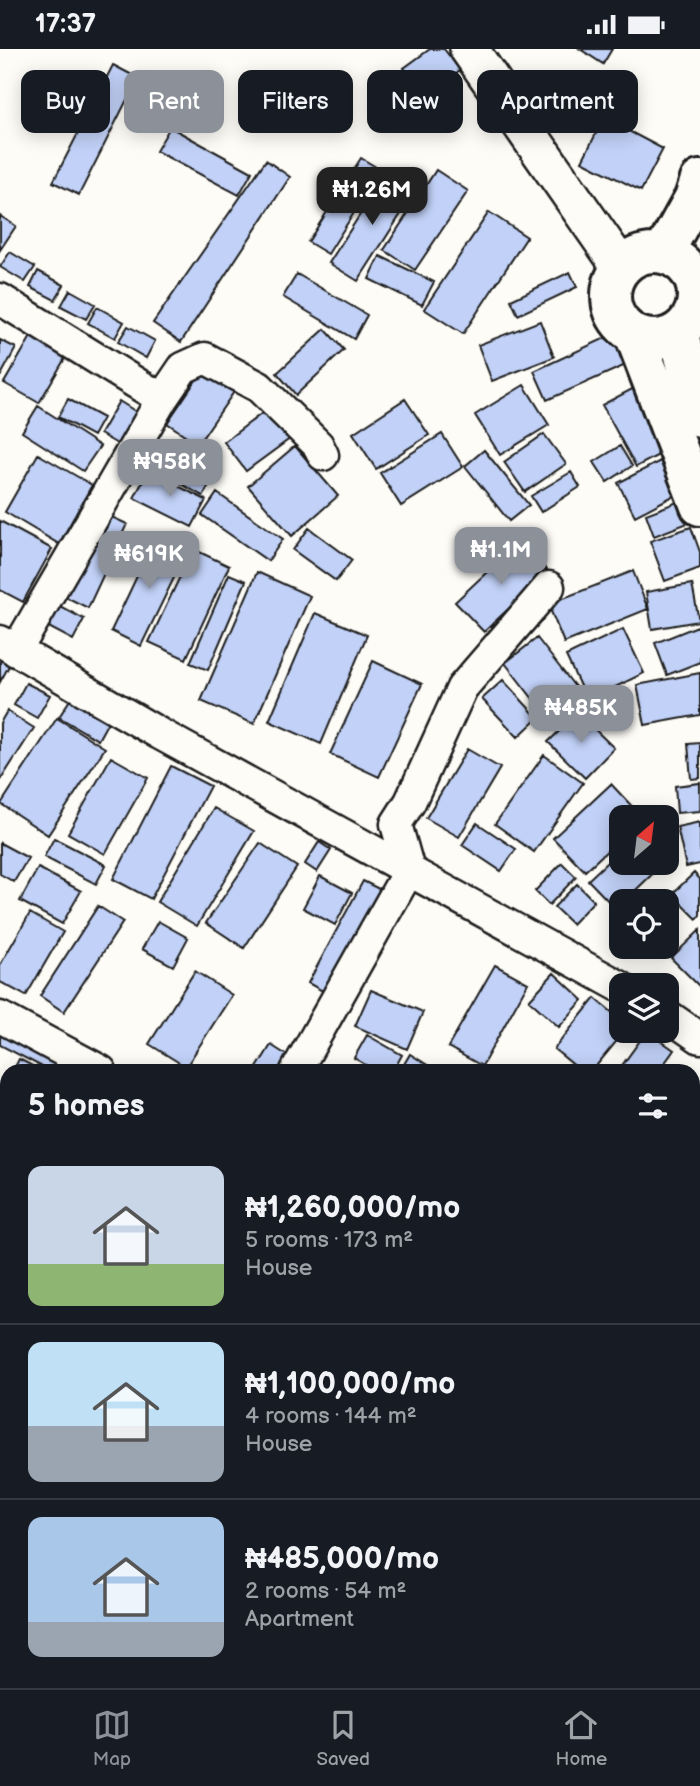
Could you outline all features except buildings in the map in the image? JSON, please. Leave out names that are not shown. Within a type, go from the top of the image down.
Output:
[{"type":"main road","points":[[634,334],[657,339],[678,332],[693,316],[698,295],[685,261],[694,198],[700,180]]},
{"type":"main road","points":[[685,261],[648,253],[633,258],[621,267],[612,284],[612,303],[620,321],[634,334],[700,506]]},
{"type":"main road","points":[[678,332],[700,418]]},
{"type":"street","points":[[469,49],[621,267]]},
{"type":"street","points":[[0,299],[162,399]]},
{"type":"street","points":[[323,455],[318,445],[259,387],[205,358],[183,368],[8,646],[609,980]]},
{"type":"street","points":[[300,1064],[408,870],[396,824],[410,802],[461,688],[550,587]]},
{"type":"street","points":[[0,1017],[88,1064]]},
{"type":"street","points":[[679,1023],[700,1038]]}]
